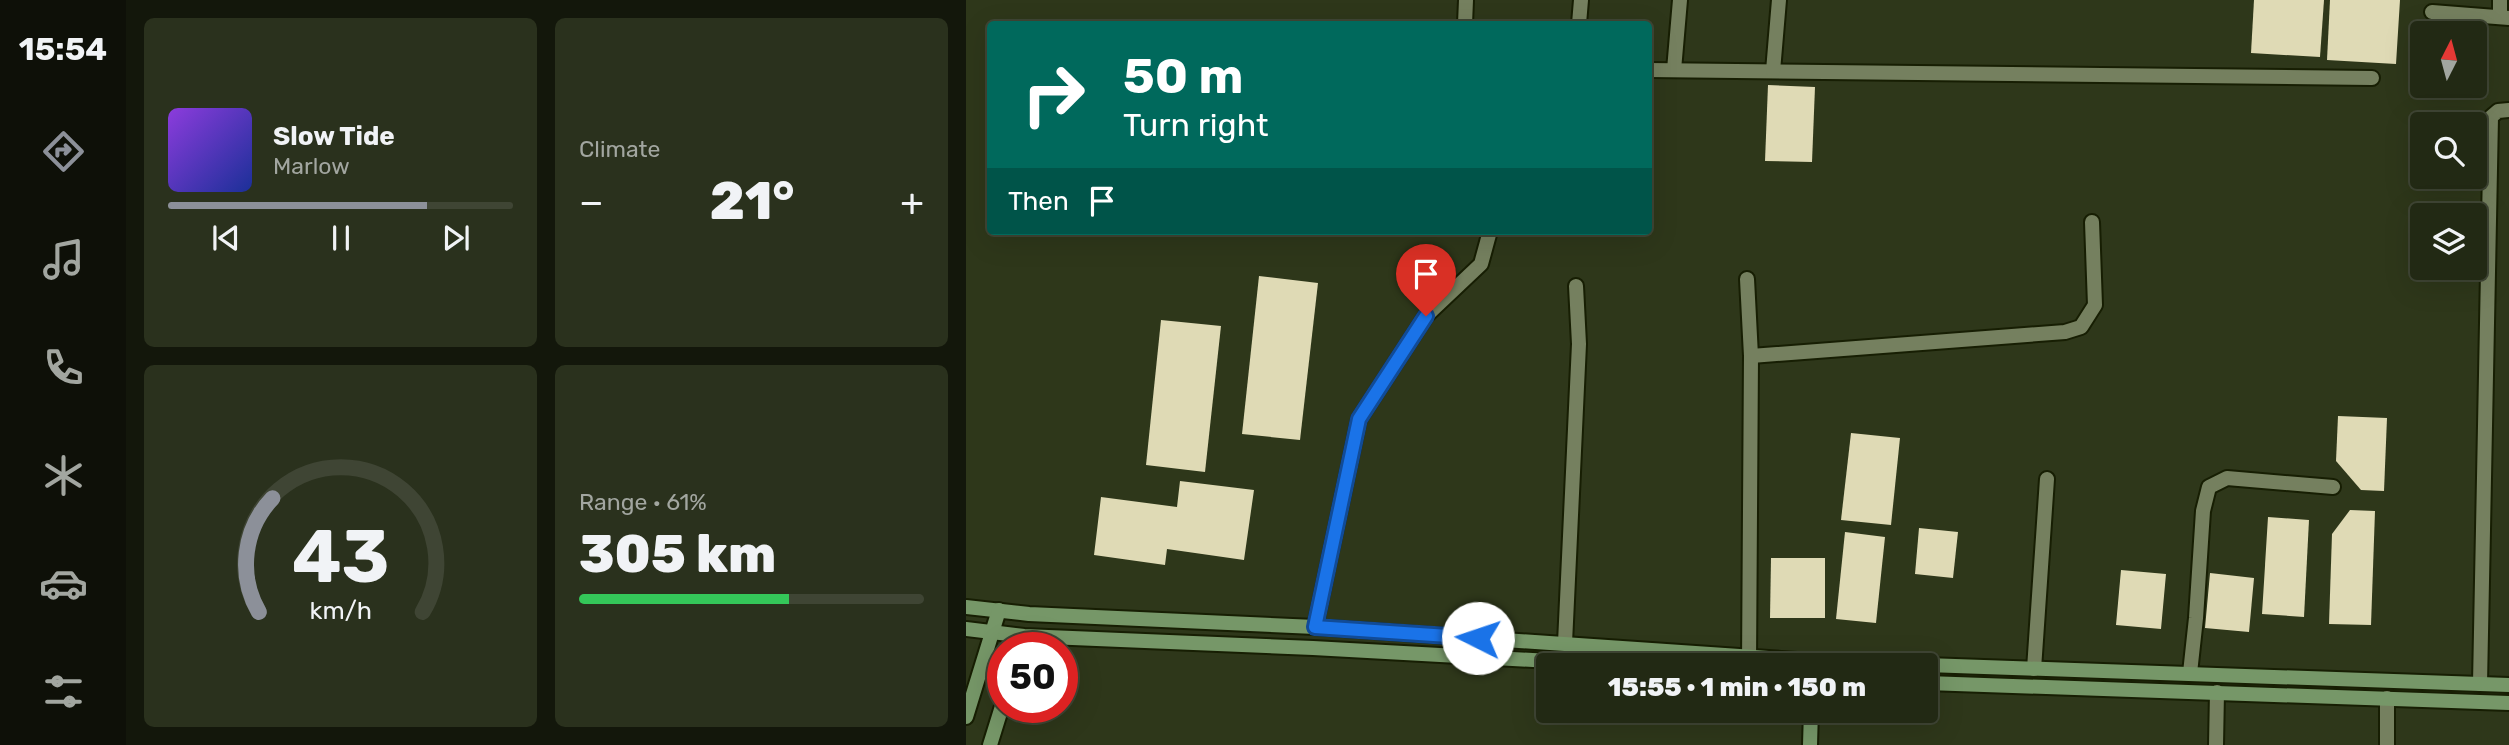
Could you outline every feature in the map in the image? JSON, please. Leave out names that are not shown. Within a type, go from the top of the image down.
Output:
[{"type":"main road","points":[[966,607],[1029,614],[1315,627],[1677,653]]},
{"type":"main road","points":[[992,632],[999,610]]},
{"type":"main road","points":[[1024,632],[1029,614]]},
{"type":"main road","points":[[1313,648],[1315,627]]},
{"type":"main road","points":[[1315,627],[1664,653]]},
{"type":"main road","points":[[966,629],[987,632]]},
{"type":"main road","points":[[1078,643],[1313,648],[1536,660]]},
{"type":"main road","points":[[966,717],[987,649]]},
{"type":"main road","points":[[1938,666],[2509,685]]},
{"type":"main road","points":[[1938,683],[2509,703]]},
{"type":"main road","points":[[989,745],[996,723]]},
{"type":"main road","points":[[1810,745],[1811,723]]},
{"type":"street","points":[[1465,0],[1465,21]]},
{"type":"street","points":[[1579,21],[1581,0]]},
{"type":"street","points":[[1674,70],[1680,0]]},
{"type":"street","points":[[1773,71],[1779,0]]},
{"type":"street","points":[[2432,12],[2504,18],[2500,0]]},
{"type":"street","points":[[1652,70],[2372,78]]},
{"type":"street","points":[[2480,684],[2491,117],[2498,111],[2509,110]]},
{"type":"street","points":[[1751,356],[2065,332],[2081,327],[2095,305],[2092,222]]},
{"type":"street","points":[[1315,627],[1359,419],[1426,316],[1481,264],[1489,235]]},
{"type":"street","points":[[1744,653],[1751,356],[1747,279]]},
{"type":"street","points":[[1565,643],[1579,344],[1576,286]]},
{"type":"street","points":[[2190,673],[2203,511],[2209,487],[2227,478],[2333,487]]},
{"type":"street","points":[[2034,669],[2047,479]]},
{"type":"street","points":[[2216,745],[2217,692]]},
{"type":"street","points":[[2386,745],[2387,698]]},
{"type":"building","points":[[2254,0],[2324,0],[2320,57],[2251,53]]},
{"type":"building","points":[[2330,0],[2400,0],[2396,64],[2327,60]]},
{"type":"building","points":[[1768,85],[1815,87],[1812,162],[1765,161]]},
{"type":"building","points":[[1259,276],[1318,283],[1300,440],[1242,434]]},
{"type":"building","points":[[1161,320],[1221,326],[1205,472],[1146,465]]},
{"type":"building","points":[[2338,416],[2387,418],[2384,491],[2361,490],[2336,461]]},
{"type":"building","points":[[1851,433],[1900,438],[1891,525],[1841,520]]},
{"type":"building","points":[[1180,481],[1254,490],[1244,560],[1167,549],[1165,565],[1094,555],[1101,497],[1177,507]]},
{"type":"building","points":[[2350,510],[2375,511],[2371,625],[2329,624],[2332,534]]},
{"type":"building","points":[[2268,517],[2309,520],[2304,617],[2262,614]]},
{"type":"building","points":[[1919,528],[1958,532],[1953,578],[1915,574]]},
{"type":"building","points":[[1845,532],[1885,537],[1876,623],[1836,619]]},
{"type":"building","points":[[1771,558],[1825,558],[1825,618],[1770,618]]},
{"type":"building","points":[[2121,570],[2166,574],[2161,629],[2116,625]]},
{"type":"building","points":[[2210,573],[2254,578],[2249,632],[2205,628]]},
{"type":"route","points":[[1426,316],[1359,419],[1315,627],[1478,638]]}]
